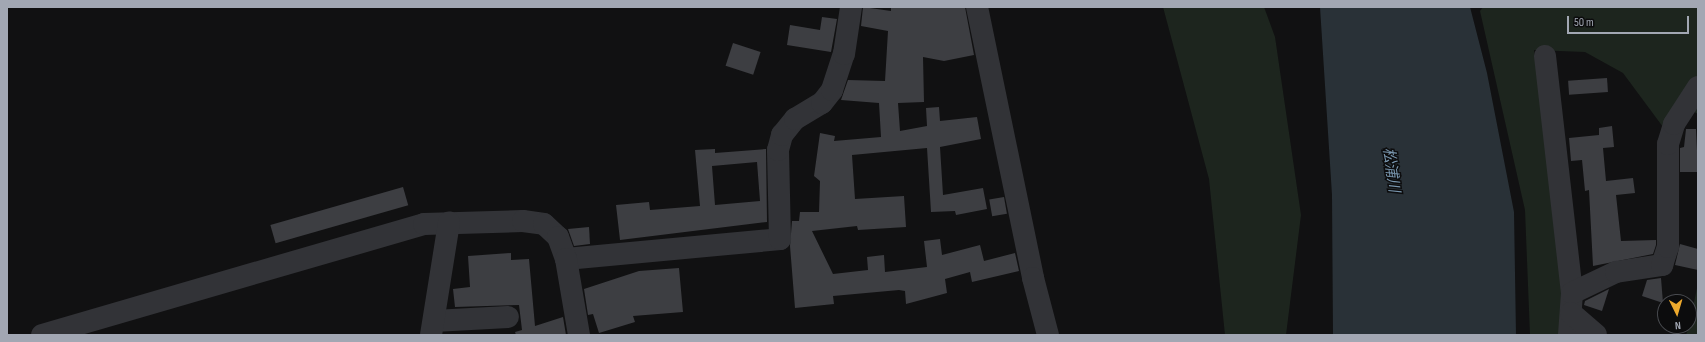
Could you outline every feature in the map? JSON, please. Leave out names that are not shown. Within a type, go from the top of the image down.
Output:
[{"type":"street","points":[[566,259],[780,240],[778,150],[782,135],[795,119],[822,103],[832,90],[844,54],[851,7]]},
{"type":"street","points":[[977,7],[1033,278],[1048,335]]},
{"type":"street","points":[[1546,56],[1572,303],[1569,335]]},
{"type":"street","points":[[1572,303],[1616,272],[1662,265],[1668,247],[1668,144],[1674,124],[1698,87]]},
{"type":"street","points":[[449,222],[432,328],[508,317]]},
{"type":"street","points":[[42,335],[424,224],[449,222],[544,224],[558,237],[566,259],[579,335]]},
{"type":"street","points":[[1572,303],[1596,335]]},
{"type":"shaded area","points":[[1163,7],[1264,7],[1275,37],[1301,215],[1286,335],[1225,335],[1209,179]]},
{"type":"shaded area","points":[[1483,7],[1698,7],[1698,114],[1679,104],[1663,127],[1623,73],[1585,52],[1534,50],[1551,155],[1567,292],[1564,335],[1530,335],[1525,210],[1480,11]]},
{"type":"shaded area","points":[[1697,288],[1698,335],[1686,335],[1697,334],[1697,294],[1696,294]]},
{"type":"water","name":"松浦川","points":[[1320,7],[1470,7],[1487,73],[1514,212],[1516,335],[1333,335],[1332,195]]},
{"type":"building","points":[[863,7],[891,11],[891,7],[965,7],[974,55],[944,61],[923,57],[924,102],[898,103],[900,131],[927,126],[926,108],[939,107],[940,121],[977,117],[981,139],[940,147],[943,195],[983,188],[987,209],[956,215],[955,211],[931,212],[927,148],[852,155],[855,199],[904,196],[906,227],[858,230],[857,226],[812,231],[833,274],[868,270],[867,257],[884,255],[885,272],[927,267],[924,241],[940,239],[942,255],[980,245],[984,261],[1015,253],[1019,271],[972,282],[970,272],[945,279],[947,293],[906,304],[905,291],[899,290],[833,296],[834,304],[795,308],[790,246],[792,221],[799,221],[800,212],[819,212],[820,181],[814,176],[820,133],[835,136],[834,141],[881,137],[879,103],[841,100],[848,80],[885,81],[888,31],[861,26]]},
{"type":"building","points":[[822,17],[837,19],[831,52],[787,45],[790,25],[820,30]]},
{"type":"building","points":[[733,43],[761,52],[753,75],[726,66]]},
{"type":"building","points":[[1607,78],[1608,92],[1569,95],[1568,81]]},
{"type":"building","points":[[1612,126],[1614,147],[1603,148],[1606,181],[1633,178],[1635,193],[1616,195],[1621,241],[1656,240],[1656,245],[1653,254],[1593,266],[1589,190],[1585,191],[1582,160],[1571,161],[1569,138],[1599,135],[1599,128]]},
{"type":"building","points":[[1686,129],[1696,129],[1698,172],[1680,172],[1680,148],[1684,147]]},
{"type":"building","points":[[715,149],[715,153],[766,149],[767,222],[620,240],[616,205],[649,202],[650,210],[700,206],[695,150]],"holes":[[[757,162],[760,201],[715,205],[712,166]]]},
{"type":"building","points":[[403,187],[408,205],[276,243],[270,225]]},
{"type":"building","points":[[1004,197],[1007,214],[992,216],[989,200]]},
{"type":"building","points":[[589,227],[590,244],[574,246],[568,229]]},
{"type":"building","points":[[1680,244],[1698,249],[1698,270],[1675,265]]},
{"type":"building","points":[[511,253],[511,260],[529,259],[535,326],[563,317],[566,335],[516,335],[515,332],[522,330],[519,305],[455,307],[453,289],[470,287],[468,256]]},
{"type":"building","points":[[679,268],[683,312],[633,316],[635,322],[599,333],[593,314],[588,315],[584,289],[639,271]]},
{"type":"building","points":[[1661,278],[1662,294],[1657,294],[1657,301],[1642,296],[1647,280]]},
{"type":"building","points":[[1609,289],[1602,311],[1584,305],[1585,301]]}]
